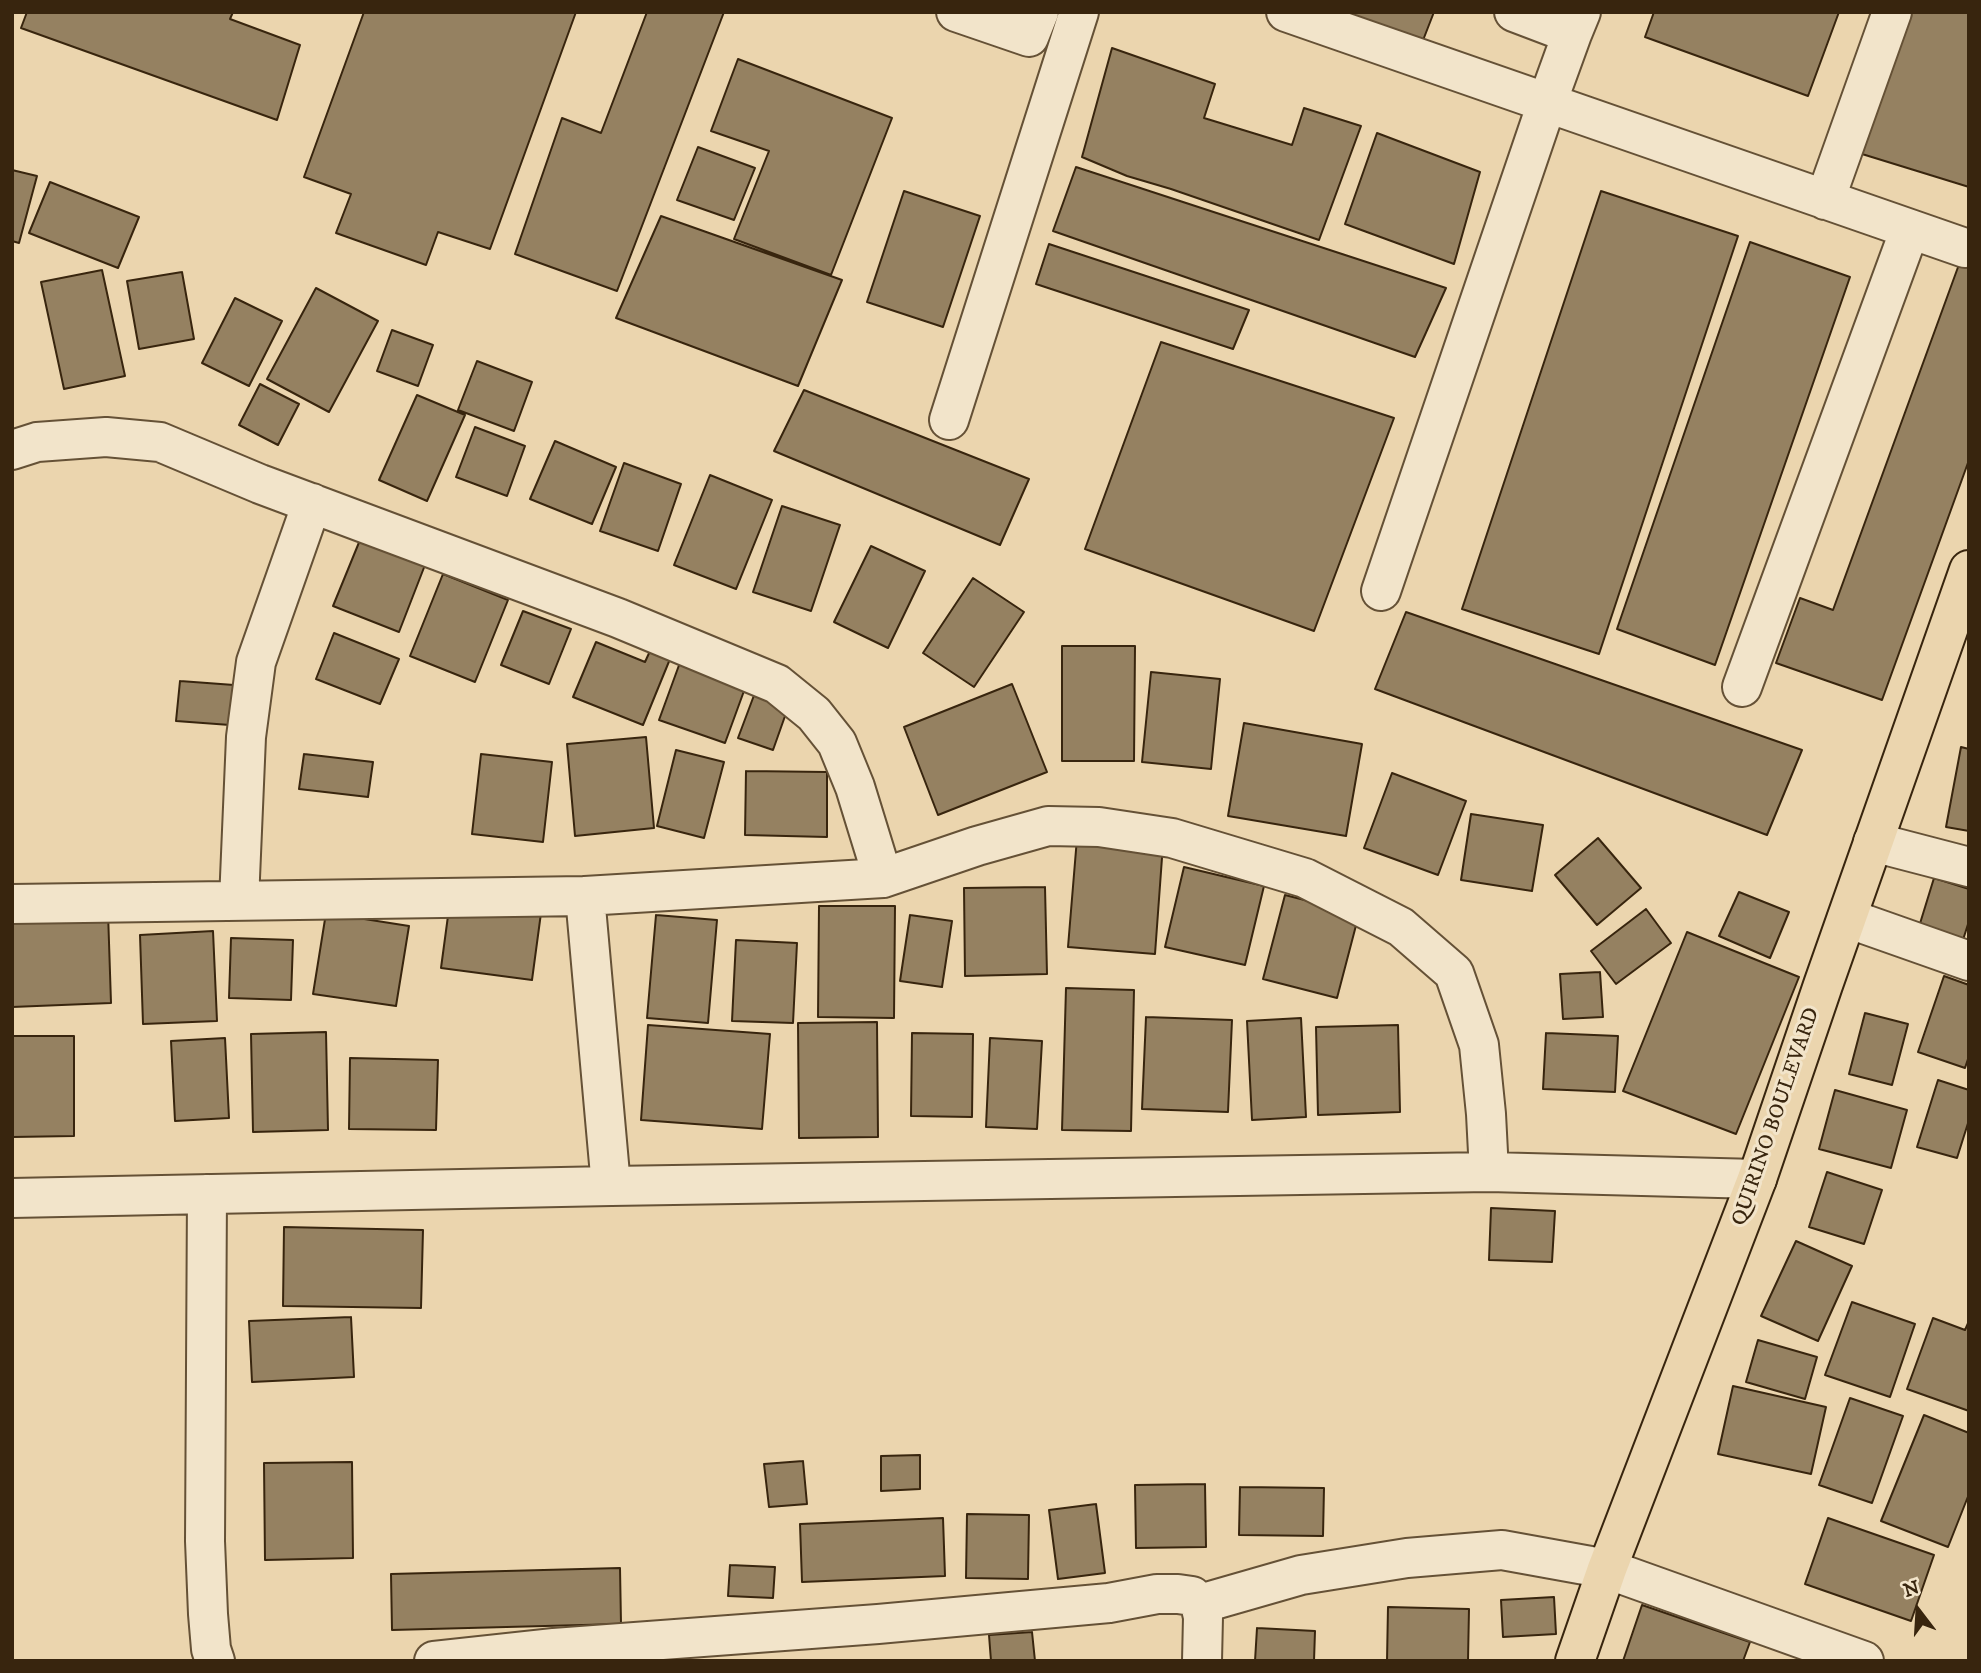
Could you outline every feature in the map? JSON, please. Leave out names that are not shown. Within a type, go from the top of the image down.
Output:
[{"type":"main road","name":"QUIRINO BOULEVARD","points":[[1574,1661],[1757,1179],[1969,570]]},
{"type":"street","points":[[956,12],[1028,37],[1039,12]]},
{"type":"street","points":[[949,420],[1079,12]]},
{"type":"street","points":[[1286,12],[1965,248]]},
{"type":"street","points":[[1381,591],[1576,23],[1514,12]]},
{"type":"street","points":[[1825,200],[1892,12]]},
{"type":"street","points":[[1742,687],[1910,229]]},
{"type":"street","points":[[12,450],[37,442],[106,438],[160,442],[260,484],[618,618],[777,684],[814,714],[837,743],[855,787],[883,878]]},
{"type":"street","points":[[239,901],[246,737],[256,662],[312,503]]},
{"type":"street","points":[[12,904],[585,896],[883,878],[1048,825],[1099,827],[1172,838],[1305,878],[1401,927],[1454,973],[1479,1045],[1489,1172]]},
{"type":"street","points":[[1873,842],[1969,867]]},
{"type":"street","points":[[585,896],[611,1186]]},
{"type":"street","points":[[1847,918],[1969,961]]},
{"type":"street","points":[[12,1198],[1489,1172],[1757,1179]]},
{"type":"street","points":[[207,1194],[205,1541],[208,1614],[215,1661]]},
{"type":"street","points":[[1199,1604],[1301,1575],[1407,1559],[1502,1550],[1607,1569],[1864,1661]]},
{"type":"street","points":[[434,1661],[554,1648],[878,1624],[1109,1603],[1157,1594],[1192,1596],[1199,1604],[1203,1617],[1202,1661]]},
{"type":"building","points":[[27,12],[233,12],[230,19],[300,45],[277,120],[21,28]]},
{"type":"building","points":[[364,12],[576,12],[490,249],[438,232],[426,265],[336,233],[351,194],[304,177]]},
{"type":"building","points":[[647,12],[724,12],[617,291],[515,254],[562,118],[601,133]]},
{"type":"building","points":[[1322,12],[1434,12],[1420,48]]},
{"type":"building","points":[[1654,12],[1839,12],[1808,96],[1645,37]]},
{"type":"building","points":[[1911,12],[1969,12],[1969,187],[1862,154]]},
{"type":"building","points":[[1112,48],[1215,84],[1204,118],[1292,145],[1304,108],[1361,126],[1319,240],[1127,176],[1082,157]]},
{"type":"building","points":[[738,59],[892,118],[831,275],[734,239],[769,151],[711,131]]},
{"type":"building","points":[[1377,133],[1480,172],[1454,264],[1345,224]]},
{"type":"building","points":[[698,147],[755,168],[734,220],[677,200]]},
{"type":"building","points":[[1076,167],[1446,288],[1415,357],[1053,231]]},
{"type":"building","points":[[12,170],[37,176],[19,243],[12,241]]},
{"type":"building","points":[[50,182],[139,217],[118,268],[29,233]]},
{"type":"building","points":[[904,191],[980,216],[943,327],[867,302]]},
{"type":"building","points":[[1601,191],[1738,236],[1599,654],[1462,609]]},
{"type":"building","points":[[661,216],[842,280],[798,386],[616,318]]},
{"type":"building","points":[[1969,237],[1969,460],[1882,700],[1776,663],[1800,598],[1833,610]]},
{"type":"building","points":[[1750,242],[1850,277],[1715,665],[1617,629]]},
{"type":"building","points":[[1049,244],[1249,310],[1233,349],[1036,284]]},
{"type":"building","points":[[102,270],[125,376],[64,389],[41,282]]},
{"type":"building","points":[[182,272],[194,339],[139,349],[127,281]]},
{"type":"building","points":[[316,288],[378,321],[329,412],[267,379]]},
{"type":"building","points":[[235,298],[282,321],[249,386],[202,363]]},
{"type":"building","points":[[392,330],[433,345],[418,386],[377,371]]},
{"type":"building","points":[[1161,342],[1394,418],[1314,631],[1085,549]]},
{"type":"building","points":[[477,361],[532,382],[514,431],[458,410]]},
{"type":"building","points":[[260,384],[299,404],[278,445],[239,425]]},
{"type":"building","points":[[804,390],[1029,479],[1000,545],[774,451]]},
{"type":"building","points":[[417,395],[465,415],[427,501],[379,480]]},
{"type":"building","points":[[475,427],[525,446],[507,496],[456,477]]},
{"type":"building","points":[[555,441],[616,467],[592,524],[530,499]]},
{"type":"building","points":[[624,463],[681,484],[658,551],[600,531]]},
{"type":"building","points":[[710,475],[772,500],[736,589],[674,565]]},
{"type":"building","points":[[782,506],[840,525],[811,611],[753,592]]},
{"type":"building","points":[[360,540],[425,565],[399,632],[333,606]]},
{"type":"building","points":[[871,546],[925,571],[888,648],[834,622]]},
{"type":"building","points":[[443,574],[508,600],[475,682],[410,656]]},
{"type":"building","points":[[973,578],[1024,612],[974,687],[923,653]]},
{"type":"building","points":[[523,611],[571,629],[549,684],[501,665]]},
{"type":"building","points":[[1406,612],[1802,750],[1767,835],[1375,689]]},
{"type":"building","points":[[334,633],[399,659],[380,704],[316,679]]},
{"type":"building","points":[[596,642],[645,662],[650,651],[670,659],[643,725],[573,697]]},
{"type":"building","points":[[1062,646],[1135,646],[1134,761],[1062,761]]},
{"type":"building","points":[[682,657],[748,680],[725,743],[659,720]]},
{"type":"building","points":[[1151,672],[1220,679],[1211,769],[1142,762]]},
{"type":"building","points":[[180,681],[234,685],[230,725],[176,721]]},
{"type":"building","points":[[1012,684],[1047,772],[938,815],[904,727]]},
{"type":"building","points":[[756,690],[790,702],[773,750],[738,738]]},
{"type":"building","points":[[1244,723],[1362,744],[1346,836],[1228,816]]},
{"type":"building","points":[[646,737],[654,828],[575,836],[567,744]]},
{"type":"building","points":[[1961,747],[1969,749],[1969,831],[1946,827]]},
{"type":"building","points":[[676,750],[724,762],[704,838],[657,826]]},
{"type":"building","points":[[304,754],[373,762],[368,797],[299,789]]},
{"type":"building","points":[[481,754],[552,762],[543,842],[472,834]]},
{"type":"building","points":[[746,771],[827,772],[827,837],[745,835]]},
{"type":"building","points":[[1392,773],[1466,801],[1438,875],[1364,848]]},
{"type":"building","points":[[1471,814],[1543,825],[1532,891],[1461,880]]},
{"type":"building","points":[[1077,838],[1163,844],[1155,954],[1068,947]]},
{"type":"building","points":[[1598,838],[1641,888],[1597,925],[1555,875]]},
{"type":"building","points":[[1184,867],[1264,886],[1245,965],[1165,947]]},
{"type":"building","points":[[1934,878],[1969,889],[1969,921],[1962,943],[1918,930]]},
{"type":"building","points":[[1045,887],[1047,974],[965,976],[964,888]]},
{"type":"building","points":[[1739,892],[1789,912],[1770,958],[1719,936]]},
{"type":"building","points":[[1285,895],[1359,914],[1337,998],[1263,979]]},
{"type":"building","points":[[450,901],[541,913],[532,980],[441,968]]},
{"type":"building","points":[[819,906],[895,906],[894,1018],[818,1017]]},
{"type":"building","points":[[1646,909],[1671,943],[1616,984],[1591,951]]},
{"type":"building","points":[[108,912],[111,1003],[12,1007],[12,915]]},
{"type":"building","points":[[326,913],[409,926],[396,1006],[313,994]]},
{"type":"building","points":[[656,915],[717,920],[708,1023],[647,1018]]},
{"type":"building","points":[[910,915],[952,921],[942,987],[900,981]]},
{"type":"building","points":[[213,931],[217,1021],[143,1024],[140,935]]},
{"type":"building","points":[[1687,932],[1799,977],[1736,1134],[1623,1091]]},
{"type":"building","points":[[231,938],[293,940],[291,1000],[229,998]]},
{"type":"building","points":[[736,940],[797,943],[793,1023],[732,1021]]},
{"type":"building","points":[[1600,972],[1603,1017],[1563,1019],[1560,974]]},
{"type":"building","points":[[1944,976],[1969,985],[1969,1056],[1965,1068],[1918,1052]]},
{"type":"building","points":[[1066,988],[1134,990],[1131,1131],[1062,1130]]},
{"type":"building","points":[[1865,1013],[1908,1024],[1892,1085],[1849,1074]]},
{"type":"building","points":[[1146,1017],[1232,1020],[1228,1112],[1142,1109]]},
{"type":"building","points":[[1301,1018],[1306,1117],[1252,1120],[1247,1021]]},
{"type":"building","points":[[877,1022],[878,1137],[799,1138],[798,1023]]},
{"type":"building","points":[[648,1025],[770,1034],[762,1129],[641,1120]]},
{"type":"building","points":[[1398,1025],[1400,1112],[1318,1115],[1316,1027]]},
{"type":"building","points":[[326,1032],[328,1130],[253,1132],[251,1034]]},
{"type":"building","points":[[912,1033],[973,1034],[972,1117],[911,1116]]},
{"type":"building","points":[[1546,1033],[1618,1036],[1615,1092],[1543,1089]]},
{"type":"building","points":[[12,1036],[74,1036],[74,1136],[12,1137]]},
{"type":"building","points":[[225,1038],[229,1118],[175,1121],[171,1041]]},
{"type":"building","points":[[990,1038],[1042,1041],[1037,1129],[986,1127]]},
{"type":"building","points":[[350,1058],[438,1060],[436,1130],[349,1129]]},
{"type":"building","points":[[1938,1080],[1969,1090],[1969,1120],[1957,1158],[1917,1147]]},
{"type":"building","points":[[1835,1090],[1907,1110],[1891,1168],[1819,1149]]},
{"type":"building","points":[[1827,1172],[1882,1190],[1864,1244],[1809,1227]]},
{"type":"building","points":[[1491,1208],[1555,1211],[1552,1262],[1489,1260]]},
{"type":"building","points":[[284,1227],[423,1230],[421,1308],[283,1306]]},
{"type":"building","points":[[1796,1241],[1852,1266],[1818,1341],[1761,1316]]},
{"type":"building","points":[[1852,1302],[1915,1324],[1890,1397],[1825,1375]]},
{"type":"building","points":[[351,1317],[354,1377],[252,1382],[249,1321]]},
{"type":"building","points":[[1933,1318],[1965,1330],[1969,1321],[1969,1411],[1907,1389]]},
{"type":"building","points":[[1758,1340],[1817,1357],[1805,1399],[1746,1382]]},
{"type":"building","points":[[1733,1386],[1826,1407],[1811,1474],[1718,1454]]},
{"type":"building","points":[[1850,1398],[1903,1416],[1872,1503],[1819,1485]]},
{"type":"building","points":[[1924,1415],[1969,1433],[1969,1494],[1948,1547],[1881,1521]]},
{"type":"building","points":[[920,1455],[920,1489],[881,1491],[881,1456]]},
{"type":"building","points":[[803,1461],[807,1504],[769,1507],[764,1464]]},
{"type":"building","points":[[352,1462],[353,1558],[265,1560],[264,1463]]},
{"type":"building","points":[[1205,1484],[1206,1547],[1136,1548],[1135,1485]]},
{"type":"building","points":[[1240,1487],[1324,1488],[1323,1536],[1239,1535]]},
{"type":"building","points":[[1096,1504],[1105,1573],[1058,1579],[1049,1510]]},
{"type":"building","points":[[967,1514],[1029,1515],[1028,1579],[966,1578]]},
{"type":"building","points":[[943,1518],[945,1576],[802,1582],[800,1524]]},
{"type":"building","points":[[1828,1518],[1934,1555],[1911,1621],[1805,1584]]},
{"type":"building","points":[[730,1565],[775,1567],[773,1598],[728,1596]]},
{"type":"building","points":[[620,1568],[621,1624],[392,1630],[391,1574]]},
{"type":"building","points":[[1554,1597],[1556,1634],[1503,1637],[1501,1600]]},
{"type":"building","points":[[1642,1605],[1750,1642],[1743,1661],[1623,1661]]},
{"type":"building","points":[[1388,1607],[1469,1609],[1468,1661],[1387,1661]]},
{"type":"building","points":[[1257,1628],[1315,1631],[1314,1661],[1255,1661]]},
{"type":"building","points":[[1032,1632],[1035,1661],[991,1661],[989,1635]]}]
